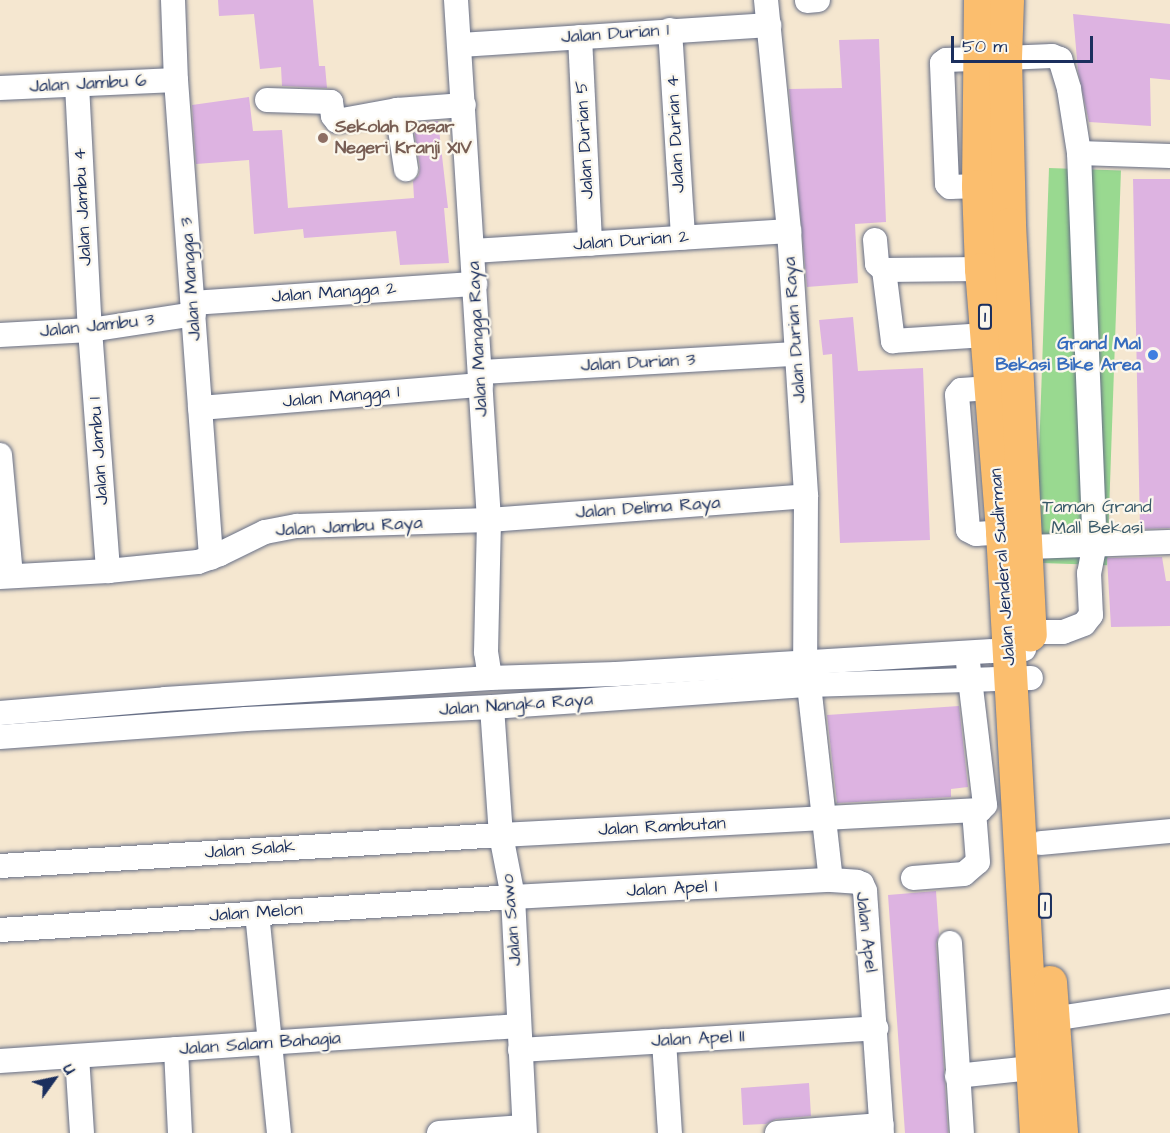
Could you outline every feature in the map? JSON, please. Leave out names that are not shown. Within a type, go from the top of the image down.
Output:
[{"type":"highway","name":"Jalan Jenderal Sudirman","points":[[980,0],[992,58],[1009,224],[1014,539],[1022,658],[1041,843],[1061,1133]]},
{"type":"highway","name":"Jalan Jenderal Sudirman","points":[[1007,0],[992,58],[978,186],[981,269],[990,388],[1014,539]]},
{"type":"highway","name":"Jalan Jenderal Sudirman","points":[[1022,658],[992,806],[1032,1068],[1036,1133]]},
{"type":"street","name":"Jalan Mangga 3","points":[[173,0],[176,80],[211,558]]},
{"type":"street","name":"Jalan Mangga Raya","points":[[456,0],[461,45],[489,520],[486,652],[490,678]]},
{"type":"street","name":"Jalan Durian Raya","points":[[766,0],[789,231],[795,354],[806,496],[806,661]]},
{"type":"street","name":"Jalan Durian 1","points":[[461,45],[769,25]]},
{"type":"street","name":"Jalan Durian 4","points":[[670,30],[683,238]]},
{"type":"street","name":"Jalan Durian 5","points":[[580,37],[590,244]]},
{"type":"street","points":[[992,58],[1052,56],[1060,59],[1069,89],[1079,153],[1095,543],[1089,573],[1090,620],[1063,632],[1022,658]]},
{"type":"street","name":"Jalan Jambu 6","points":[[0,88],[176,80]]},
{"type":"street","name":"Jalan Jambu 4","points":[[76,85],[90,330]]},
{"type":"street","points":[[267,100],[331,102],[333,116],[337,121],[397,110],[464,105]]},
{"type":"street","points":[[397,110],[406,170]]},
{"type":"street","points":[[1079,153],[1167,150]]},
{"type":"street","name":"Jalan Durian 2","points":[[473,251],[789,231]]},
{"type":"street","points":[[875,240],[877,264],[884,270],[981,269]]},
{"type":"street","points":[[884,270],[893,341],[986,335]]},
{"type":"street","name":"Jalan Mangga 2","points":[[194,309],[475,284]]},
{"type":"street","name":"Jalan Jambu 3","points":[[0,335],[90,330],[194,309]]},
{"type":"street","name":"Jalan Jambu 1","points":[[90,330],[108,571]]},
{"type":"street","name":"Jalan Durian 3","points":[[481,379],[795,354]]},
{"type":"street","name":"Jalan Mangga 1","points":[[200,408],[481,379]]},
{"type":"street","points":[[0,455],[5,577]]},
{"type":"street","name":"Jalan Delima Raya","points":[[489,520],[806,496]]},
{"type":"street","name":"Jalan Jambu Raya","points":[[5,577],[108,571],[211,558],[265,532],[278,529],[489,520]]},
{"type":"street","points":[[1014,539],[1095,543],[1170,542]]},
{"type":"street","points":[[913,878],[964,874],[978,862],[992,806],[969,679],[968,654]]},
{"type":"street","name":"Jalan Nangka Raya","points":[[0,713],[165,699],[490,678],[616,674],[806,661],[968,654],[1022,658]]},
{"type":"street","name":"Jalan Nangka Raya","points":[[0,737],[246,719],[492,707],[809,685],[969,679],[1022,658]]},
{"type":"street","points":[[687,669],[689,694]]},
{"type":"street","points":[[616,674],[616,698]]},
{"type":"street","name":"Jalan Apel","points":[[809,685],[831,880],[857,882],[864,887],[882,1129]]},
{"type":"street","points":[[246,695],[246,719]]},
{"type":"street","points":[[165,699],[166,726]]},
{"type":"street","name":"Jalan Sawo","points":[[492,707],[501,835],[513,897],[524,1130]]},
{"type":"street","name":"Jalan Rambutan","points":[[501,835],[823,819],[992,806]]},
{"type":"street","points":[[1041,843],[1170,831]]},
{"type":"street","name":"Jalan Salak","points":[[0,866],[501,835]]},
{"type":"street","name":"Jalan Apel I","points":[[513,897],[831,880]]},
{"type":"street","name":"Jalan Melon","points":[[0,930],[513,897]]},
{"type":"street","points":[[257,913],[279,1133]]},
{"type":"street","points":[[950,943],[962,1133]]},
{"type":"street","points":[[1052,1019],[1170,1002]]},
{"type":"street","name":"Jalan Apel II","points":[[520,1038],[664,1041],[876,1028]]},
{"type":"street","name":"Jalan Salam Bahagia","points":[[0,1061],[271,1043],[520,1038]]},
{"type":"street","points":[[664,1041],[670,1133]]},
{"type":"street","points":[[176,1049],[180,1133]]},
{"type":"street","points":[[77,1056],[82,1133]]},
{"type":"street","points":[[957,1076],[1032,1068]]},
{"type":"street","points":[[777,1133],[882,1129]]},
{"type":"street","points":[[439,1133],[524,1130]]},
{"type":"green space","name":"Taman Grand Mall Bekasi","points":[[1049,168],[1121,171],[1107,565],[1035,563]]},
{"type":"building","points":[[218,0],[313,0],[319,66],[325,66],[327,88],[282,86],[281,67],[260,69],[254,14],[219,16]]},
{"type":"building","points":[[1073,14],[1170,24],[1170,80],[1150,78],[1151,126],[1089,122],[1078,71]]},
{"type":"building","points":[[879,39],[886,222],[855,224],[858,283],[807,287],[789,89],[842,88],[839,40]]},
{"type":"building","points":[[249,97],[253,131],[282,130],[288,208],[414,198],[413,181],[419,175],[420,167],[413,123],[438,121],[448,208],[444,208],[449,263],[400,265],[396,231],[304,238],[303,229],[254,234],[249,160],[196,164],[192,105]]},
{"type":"building","name":"Grand Mal Bekasi Bike Area","points":[[1133,179],[1170,179],[1170,528],[1140,529]]},
{"type":"building","points":[[853,317],[858,371],[923,368],[930,540],[840,543],[832,354],[823,355],[819,320]]},
{"type":"building","points":[[1162,557],[1166,581],[1170,581],[1170,626],[1111,627],[1107,558]]},
{"type":"building","points":[[959,706],[968,787],[951,789],[951,797],[837,803],[827,715]]},
{"type":"building","points":[[936,891],[939,934],[936,944],[948,1133],[905,1133],[888,895]]},
{"type":"building","points":[[809,1083],[811,1116],[776,1119],[766,1124],[743,1125],[741,1088]]},
{"type":"place","name":"Sekolah Dasar Negeri Kranji XIV","points":[[323,138]]},
{"type":"place","name":"Grand Mal Bekasi Bike Area","points":[[1153,355]]}]
